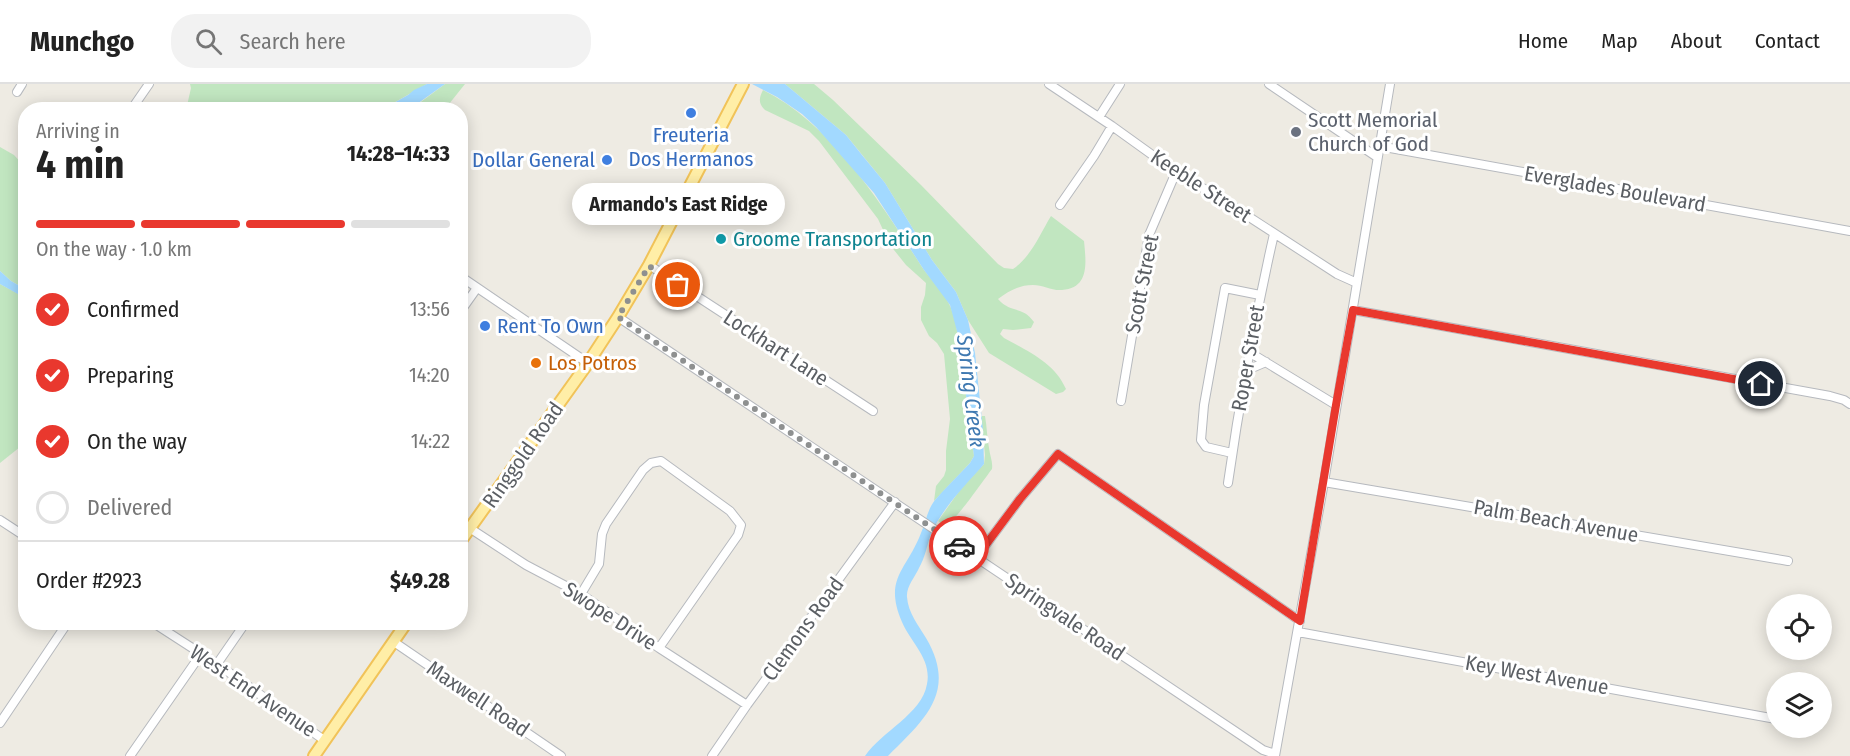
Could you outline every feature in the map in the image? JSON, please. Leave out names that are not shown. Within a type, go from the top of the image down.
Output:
[{"type":"main road","name":"Ringgold Road","points":[[468,533],[618,317],[649,266],[742,88]]},
{"type":"main road","points":[[314,756],[402,630]]},
{"type":"street","points":[[17,92],[22,84]]},
{"type":"street","points":[[137,102],[149,84]]},
{"type":"street","name":"Keeble Street","points":[[1049,84],[1176,172],[1337,274],[1357,283]]},
{"type":"street","points":[[1099,117],[1120,84]]},
{"type":"street","points":[[1269,84],[1377,157]]},
{"type":"street","points":[[1275,755],[1324,482],[1390,84]]},
{"type":"street","points":[[1060,205],[1112,126]]},
{"type":"street","name":"Everglades Boulevard","points":[[1379,146],[1850,231]]},
{"type":"street","name":"Scott Street","points":[[1121,401],[1149,235],[1176,172]]},
{"type":"street","name":"Roper Street","points":[[1228,483],[1245,371],[1274,234]]},
{"type":"street","name":"Lockhart Lane","points":[[649,266],[873,411]]},
{"type":"street","points":[[468,282],[588,363]]},
{"type":"street","points":[[468,301],[477,288]]},
{"type":"street","points":[[1232,453],[1206,447],[1201,440],[1208,379],[1225,288],[1260,295]]},
{"type":"street","points":[[1353,310],[1818,394],[1844,400],[1850,404]]},
{"type":"street","name":"Springvale Road","points":[[618,317],[1263,750],[1275,755]]},
{"type":"street","points":[[1249,352],[1336,405]]},
{"type":"street","points":[[1245,371],[1266,362]]},
{"type":"street","points":[[976,558],[1020,499],[1058,454],[1300,621]]},
{"type":"street","points":[[581,594],[599,564],[602,534],[606,524],[643,470],[651,463],[661,461],[730,511],[741,525],[738,535],[659,648]]},
{"type":"street","name":"Palm Beach Avenue","points":[[1324,482],[1788,561]]},
{"type":"street","name":"Clemons Road","points":[[712,756],[895,502]]},
{"type":"street","points":[[0,520],[18,532]]},
{"type":"street","name":"Swope Drive","points":[[471,529],[526,565],[581,594],[747,705]]},
{"type":"street","points":[[0,723],[63,630]]},
{"type":"street","name":"West End Avenue","points":[[164,630],[217,664],[324,740]]},
{"type":"street","points":[[217,664],[240,630]]},
{"type":"street","name":"Key West Avenue","points":[[1298,632],[1766,717]]},
{"type":"street","name":"Maxwell Road","points":[[394,642],[561,756]]},
{"type":"street","points":[[130,756],[201,654]]},
{"type":"green space","points":[[190,84],[427,84],[395,102],[188,102]]},
{"type":"green space","points":[[445,84],[465,84],[451,102],[421,102]]},
{"type":"green space","points":[[785,84],[814,84],[921,185],[1004,268],[1013,269],[1025,258],[1051,216],[1084,241],[1084,273],[1078,284],[1062,290],[1028,285],[1010,291],[998,299],[1007,307],[1025,313],[1034,322],[1031,328],[1003,329],[1000,334],[1048,365],[1066,389],[1063,392],[1056,394],[989,353],[968,320],[956,292],[932,260],[885,183],[846,135]]},
{"type":"green space","points":[[763,90],[788,105],[811,123],[853,168],[942,292],[951,308],[958,336],[974,456],[934,501],[936,486],[946,470],[950,419],[944,354],[929,336],[921,320],[926,283],[906,265],[890,245],[878,219],[819,141],[809,131],[765,110],[760,100]]},
{"type":"green space","points":[[0,147],[18,159],[18,285],[0,271]]},
{"type":"green space","points":[[0,284],[18,294],[18,449],[0,463]]},
{"type":"green space","points":[[981,416],[985,416],[992,469],[956,516],[947,524],[943,524],[938,521],[962,487],[984,464]]},
{"type":"water","points":[[427,84],[445,84],[420,102],[396,102]]},
{"type":"water","name":"Spring Creek","points":[[752,84],[785,84],[846,135],[885,183],[932,260],[956,292],[968,320],[975,353],[984,464],[955,497],[936,524],[923,560],[907,593],[912,614],[935,657],[939,674],[938,690],[933,704],[924,717],[888,756],[865,756],[918,704],[924,695],[928,675],[924,659],[902,622],[895,595],[896,584],[923,529],[932,504],[974,456],[958,335],[950,305],[924,270],[874,193],[802,114]]},
{"type":"water","points":[[0,271],[18,285],[18,294],[0,284]]},
{"type":"way so far","points":[[678,285],[649,266],[618,317],[959,546]]},
{"type":"place","name":"Freuteria Dos Hermanos","points":[[691,113]]},
{"type":"place","name":"Scott Memorial Church of God","points":[[1296,132]]},
{"type":"place","name":"Dollar General","points":[[607,160]]},
{"type":"place","name":"Groome Transportation","points":[[721,239]]},
{"type":"place","name":"Armando's East Ridge","points":[[678,285]]},
{"type":"place","name":"Rent To Own","points":[[485,326]]},
{"type":"place","name":"Los Potros","points":[[536,363]]},
{"type":"route","points":[[959,546],[976,558],[1020,499],[1058,454],[1300,621],[1353,310],[1761,384]]}]
